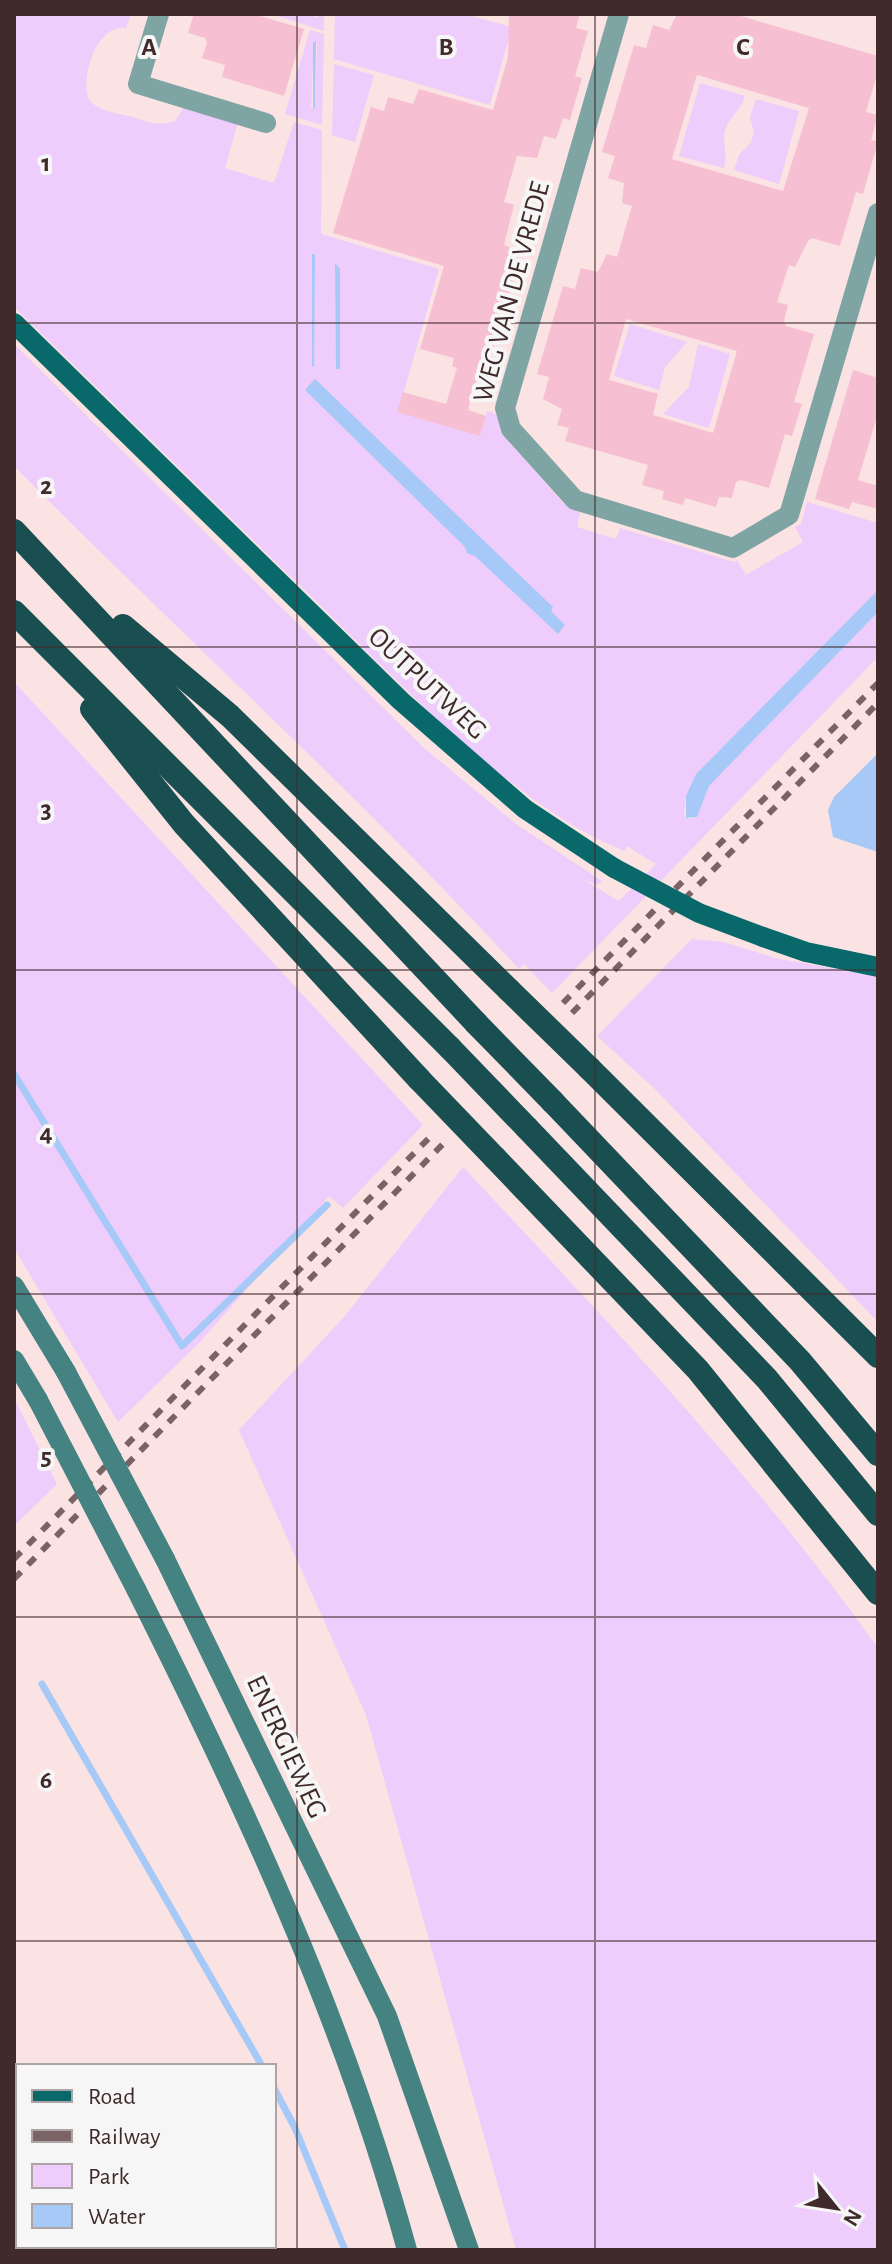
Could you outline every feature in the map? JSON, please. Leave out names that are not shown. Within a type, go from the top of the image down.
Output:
[{"type":"highway","points":[[19,536],[230,716],[878,1356]]},
{"type":"highway","points":[[19,536],[476,1023],[800,1361],[878,1454]]},
{"type":"highway","points":[[17,616],[527,1128],[767,1379],[878,1514]]},
{"type":"highway","points":[[17,616],[184,824],[419,1079],[698,1370],[878,1593]]},
{"type":"main road","name":"OUTPUTWEG","points":[[14,323],[401,701],[525,809],[614,868],[699,913],[806,952],[878,967]]},
{"type":"main road","name":"ENERGIEWEG","points":[[14,1286],[66,1372],[165,1559],[387,2016],[469,2250]]},
{"type":"main road","points":[[14,1360],[38,1400],[215,1745],[294,1926],[338,2038],[407,2250]]},
{"type":"street","points":[[159,14],[138,84],[266,123]]},
{"type":"street","name":"WEG VAN DE VREDE","points":[[619,14],[505,408],[511,429],[575,500],[733,548],[789,515],[878,213]]},
{"type":"green space","points":[[14,14],[131,14],[126,28],[114,29],[105,36],[91,59],[86,85],[92,103],[106,111],[154,123],[175,121],[185,106],[238,122],[225,168],[274,183],[294,122],[322,130],[321,234],[439,269],[398,412],[480,436],[487,411],[496,414],[506,437],[563,503],[580,512],[577,527],[616,539],[620,528],[734,562],[737,560],[746,575],[803,542],[795,527],[801,524],[807,502],[878,523],[878,590],[696,774],[686,796],[684,816],[690,819],[697,817],[709,786],[878,612],[878,657],[552,993],[524,964],[519,969],[396,840],[14,466],[14,344],[424,748],[516,824],[602,881],[597,885],[582,879],[619,901],[656,864],[627,846],[624,851],[584,832],[544,807],[464,744],[14,307]]},
{"type":"green space","points":[[272,14],[314,14],[315,18],[324,14],[324,31]]},
{"type":"green space","points":[[335,14],[464,14],[512,27],[490,105],[334,59]]},
{"type":"green space","points":[[310,30],[324,34],[322,125],[285,114]],"holes":[[[314,41],[317,44],[315,108],[311,107]]]},
{"type":"green space","points":[[334,64],[374,75],[355,142],[332,135]]},
{"type":"green space","points":[[700,83],[745,96],[725,130],[724,168],[679,156]]},
{"type":"green space","points":[[756,99],[799,111],[779,184],[734,170],[739,155],[751,142],[754,132],[750,117]]},
{"type":"green space","points":[[630,324],[687,342],[665,367],[659,390],[614,376]]},
{"type":"green space","points":[[698,344],[730,354],[709,428],[663,414],[689,387]]},
{"type":"green space","points":[[14,682],[423,1125],[343,1208],[329,1196],[200,1342],[118,1422],[14,1248]]},
{"type":"green space","points":[[692,939],[723,942],[775,958],[878,977],[878,1322],[655,1089],[597,1036]]},
{"type":"green space","points":[[463,1167],[731,1461],[831,1584],[878,1648],[878,2250],[516,2250],[366,1715],[239,1430],[345,1316]]},
{"type":"green space","points":[[14,1398],[57,1484],[14,1526]]},
{"type":"water","points":[[316,41],[315,107],[313,109],[313,43]]},
{"type":"water","points":[[312,254],[315,254],[314,367],[312,366]]},
{"type":"water","points":[[335,263],[340,269],[340,369],[336,369]]},
{"type":"water","points":[[315,379],[553,607],[551,611],[565,625],[558,634],[475,556],[467,553],[465,547],[305,390]]},
{"type":"water","points":[[878,590],[878,612],[709,786],[697,817],[686,818],[686,796],[696,774]]},
{"type":"water","points":[[878,753],[878,852],[833,837],[828,810],[834,797]]},
{"type":"building","points":[[194,14],[253,14],[304,29],[284,96],[222,77],[225,65],[202,58],[207,43],[205,38],[188,33]]},
{"type":"building","points":[[509,14],[580,14],[576,28],[588,31],[575,76],[582,78],[570,120],[563,118],[556,139],[544,136],[537,158],[517,156],[504,202],[514,205],[504,245],[520,251],[504,313],[510,315],[504,337],[497,335],[485,376],[478,374],[468,410],[486,416],[480,436],[397,412],[403,392],[446,404],[457,368],[452,366],[454,358],[420,349],[444,266],[333,233],[371,107],[384,111],[388,97],[413,104],[419,89],[493,110],[508,57]]},
{"type":"building","points":[[677,14],[734,14],[878,56],[878,71],[866,112],[878,115],[871,140],[878,142],[863,194],[856,192],[840,246],[812,238],[808,241],[795,267],[789,265],[777,302],[788,305],[784,321],[786,326],[814,334],[794,402],[802,404],[792,436],[785,434],[769,488],[741,480],[736,482],[732,498],[719,497],[716,507],[685,498],[683,505],[662,499],[664,491],[642,485],[648,465],[565,441],[569,428],[557,425],[562,409],[543,399],[549,377],[537,374],[563,286],[575,289],[581,268],[598,272],[607,254],[617,257],[632,206],[622,203],[624,183],[608,178],[615,156],[602,152],[634,45],[646,48],[653,25],[669,30]],"holes":[[[697,75],[809,108],[783,191],[672,159]],[[626,319],[737,351],[713,433],[653,415],[658,394],[609,380]]]},
{"type":"building","points":[[853,370],[878,378],[878,413],[858,480],[878,486],[878,509],[852,502],[849,509],[815,499]]},
{"type":"waterway","points":[[14,1074],[182,1346],[327,1205]]},
{"type":"waterway","points":[[42,1684],[261,2064]]},
{"type":"waterway","points":[[276,2092],[295,2128],[345,2250]]},
{"type":"railway","points":[[563,1003],[878,683]]},
{"type":"railway","points":[[572,1013],[878,703]]},
{"type":"railway","points":[[14,1559],[434,1133]]},
{"type":"railway","points":[[14,1579],[444,1143]]}]
